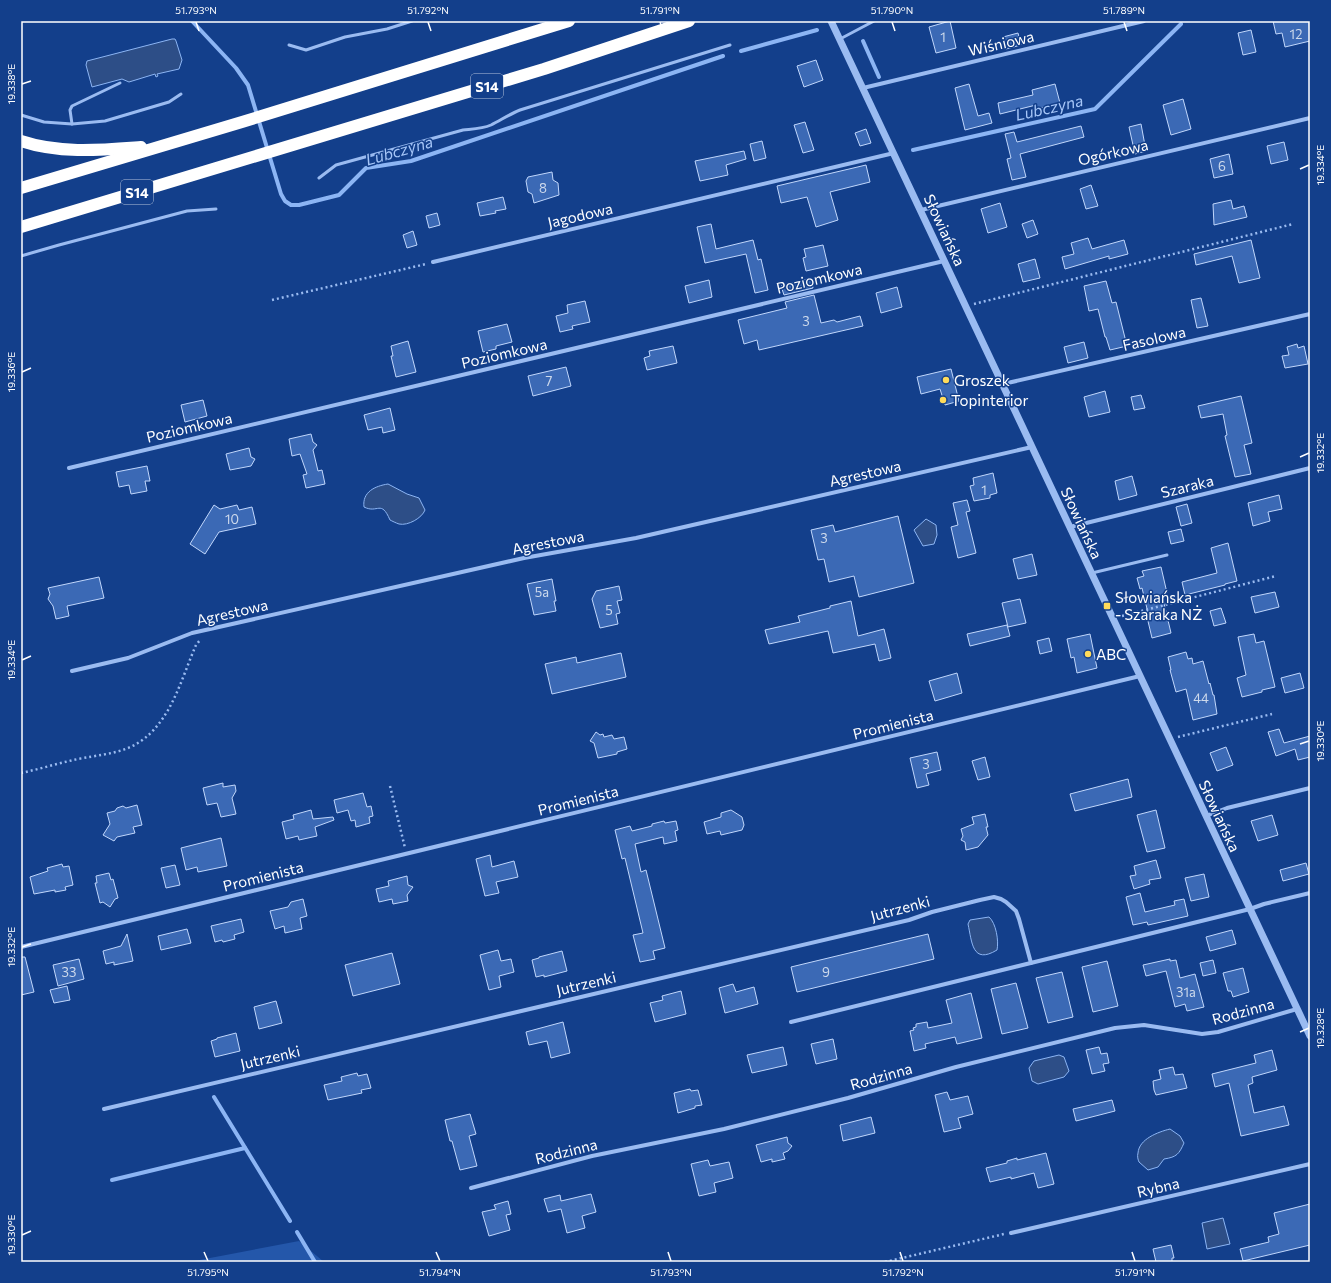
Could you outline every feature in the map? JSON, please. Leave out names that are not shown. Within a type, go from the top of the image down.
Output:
[{"type":"highway","name":"S14","points":[[21,188],[242,122],[569,21]]},
{"type":"highway","name":"S14","points":[[21,227],[544,68],[689,21]]},
{"type":"highway","points":[[21,141],[34,145],[65,150],[105,150],[166,145]]},
{"type":"street","name":"Słowiańska","points":[[831,21],[1310,1036]]},
{"type":"street","name":"Wiśniowa","points":[[863,88],[1144,21]]},
{"type":"street","name":"Ogórkowa","points":[[921,210],[1310,118]]},
{"type":"street","name":"Jagodowa","points":[[433,262],[894,153]]},
{"type":"street","name":"Poziomkowa","points":[[69,468],[945,261]]},
{"type":"street","name":"Fasolowa","points":[[1003,384],[1310,314]]},
{"type":"street","name":"Agrestowa","points":[[72,670],[128,658],[192,633],[524,558],[636,538],[1032,447]]},
{"type":"street","name":"Szaraka","points":[[1070,527],[1310,468]]},
{"type":"street","name":"Promienista","points":[[21,947],[1140,676]]},
{"type":"street","points":[[1206,816],[1227,808],[1310,788]]},
{"type":"street","points":[[791,1022],[1310,893]]},
{"type":"street","name":"Jutrzenki","points":[[104,1109],[909,920],[932,912],[994,897],[1006,902],[1016,911],[1031,963]]},
{"type":"street","name":"Rodzinna","points":[[471,1188],[592,1156],[732,1127],[848,1098],[956,1067],[1115,1028],[1144,1025],[1202,1034],[1218,1032],[1297,1009]]},
{"type":"street","name":"Rybna","points":[[1011,1233],[1310,1164]]},
{"type":"lane","points":[[290,45],[306,50],[345,37],[387,29],[412,21]]},
{"type":"lane","points":[[840,39],[874,21]]},
{"type":"lane","points":[[320,178],[336,165],[463,130],[483,127],[520,110],[730,45]]},
{"type":"lane","points":[[72,124],[70,110],[72,106],[120,83]]},
{"type":"lane","points":[[21,115],[44,122],[72,124],[105,121],[169,102],[181,94]]},
{"type":"lane","points":[[21,256],[187,211],[216,209]]},
{"type":"lane","points":[[1092,574],[1167,555]]},
{"type":"path","points":[[966,306],[1293,224]]},
{"type":"path","points":[[272,300],[433,262]]},
{"type":"path","points":[[1113,618],[1276,576]]},
{"type":"path","points":[[21,773],[77,759],[105,755],[124,750],[141,741],[154,729],[163,717],[172,702],[196,645],[210,629]]},
{"type":"path","points":[[1170,739],[1272,714]]},
{"type":"path","points":[[390,786],[406,854]]},
{"type":"path","points":[[885,1262],[1011,1233]]},
{"type":"shaded area","points":[[175,39],[176,41],[182,60],[179,69],[157,74],[158,76],[156,77],[155,74],[129,82],[122,79],[92,87],[86,65],[87,61]]},
{"type":"shaded area","points":[[388,484],[407,494],[419,498],[425,510],[421,516],[410,523],[399,524],[390,520],[382,509],[369,509],[364,507],[365,497],[370,491],[378,486]]},
{"type":"shaded area","points":[[926,519],[936,525],[937,535],[934,544],[923,546],[914,530]]},
{"type":"shaded area","points":[[989,917],[996,932],[998,942],[997,950],[989,954],[982,955],[978,953],[972,944],[968,924],[970,920]]},
{"type":"shaded area","points":[[1059,1055],[1064,1057],[1069,1071],[1064,1077],[1038,1084],[1032,1081],[1029,1068],[1034,1061]]},
{"type":"shaded area","points":[[1170,1129],[1180,1136],[1184,1143],[1181,1150],[1175,1156],[1164,1159],[1158,1167],[1148,1170],[1139,1162],[1139,1148],[1145,1140],[1160,1132]]},
{"type":"shaded area","points":[[1223,1218],[1230,1244],[1207,1249],[1202,1223]]},
{"type":"shaded area","points":[[299,1241],[324,1262],[189,1262]]},
{"type":"building","points":[[950,21],[956,48],[936,53],[929,27]]},
{"type":"building","points":[[1273,21],[1309,21],[1310,41],[1285,47],[1282,33],[1276,34]]},
{"type":"building","points":[[1251,30],[1256,52],[1243,55],[1238,33]]},
{"type":"building","points":[[1018,33],[1021,45],[1006,49],[1003,37]]},
{"type":"building","points":[[816,60],[823,80],[804,87],[797,66]]},
{"type":"building","points":[[969,84],[978,116],[989,113],[992,123],[965,130],[955,88]]},
{"type":"building","points":[[1055,84],[1060,103],[1037,109],[1036,105],[1000,114],[998,103],[1033,95],[1032,90]]},
{"type":"building","points":[[1183,99],[1191,129],[1171,135],[1163,105]]},
{"type":"building","points":[[805,122],[814,150],[803,153],[794,125]]},
{"type":"building","points":[[1141,124],[1146,151],[1135,154],[1129,127]]},
{"type":"building","points":[[1081,126],[1084,137],[1020,154],[1026,177],[1012,180],[1007,159],[1011,158],[1005,134],[1014,132],[1017,142]]},
{"type":"building","points":[[866,129],[871,143],[860,146],[855,133]]},
{"type":"building","points":[[762,141],[766,158],[754,161],[750,144]]},
{"type":"building","points":[[1284,142],[1288,160],[1271,164],[1267,146]]},
{"type":"building","points":[[744,151],[746,159],[726,165],[728,175],[700,181],[695,161]]},
{"type":"building","points":[[1229,154],[1233,174],[1214,178],[1210,159]]},
{"type":"building","points":[[866,165],[870,182],[830,192],[838,220],[816,227],[807,197],[781,203],[777,186]]},
{"type":"building","points":[[552,172],[553,180],[558,183],[559,195],[534,203],[532,194],[528,192],[526,181],[528,177]]},
{"type":"building","points":[[1091,185],[1098,206],[1086,209],[1080,189]]},
{"type":"building","points":[[503,197],[506,209],[495,211],[496,213],[480,216],[477,203]]},
{"type":"building","points":[[1231,200],[1233,209],[1244,206],[1247,217],[1214,225],[1213,204]]},
{"type":"building","points":[[1000,203],[1007,227],[988,233],[981,209]]},
{"type":"building","points":[[437,213],[440,225],[429,228],[426,216]]},
{"type":"building","points":[[1033,220],[1038,234],[1027,238],[1022,224]]},
{"type":"building","points":[[711,224],[716,249],[753,240],[758,260],[761,259],[768,290],[755,293],[746,254],[705,263],[697,227]]},
{"type":"building","points":[[413,231],[417,245],[407,248],[403,235]]},
{"type":"building","points":[[1088,238],[1092,249],[1124,240],[1128,254],[1109,259],[1109,256],[1065,269],[1062,257],[1074,254],[1071,243]]},
{"type":"building","points":[[1251,240],[1260,278],[1239,283],[1232,256],[1196,265],[1194,254]]},
{"type":"building","points":[[823,245],[828,266],[806,271],[803,258],[806,257],[804,249]]},
{"type":"building","points":[[1035,259],[1040,278],[1023,282],[1018,264]]},
{"type":"building","points":[[811,278],[813,288],[784,295],[781,286]]},
{"type":"building","points":[[709,280],[712,297],[689,303],[685,286]]},
{"type":"building","points":[[1106,281],[1112,303],[1116,302],[1127,346],[1110,350],[1098,309],[1089,311],[1084,286]]},
{"type":"building","points":[[897,287],[902,307],[881,313],[876,293]]},
{"type":"building","points":[[814,295],[821,323],[834,320],[837,322],[860,316],[863,326],[759,350],[757,340],[744,344],[738,320],[787,308],[785,302]]},
{"type":"building","points":[[1201,298],[1208,326],[1197,328],[1191,300]]},
{"type":"building","points":[[585,301],[590,322],[572,326],[573,329],[560,332],[556,316],[568,313],[567,305]]},
{"type":"building","points":[[507,324],[512,342],[496,346],[496,349],[483,352],[478,331]]},
{"type":"building","points":[[408,341],[416,372],[396,377],[391,356],[393,356],[391,346]]},
{"type":"building","points":[[1084,342],[1088,358],[1068,363],[1064,347]]},
{"type":"building","points":[[1297,344],[1298,348],[1304,346],[1308,364],[1285,368],[1282,356],[1289,355],[1287,347]]},
{"type":"building","points":[[673,346],[677,363],[647,370],[644,358],[650,356],[649,351]]},
{"type":"building","points":[[566,367],[571,386],[533,396],[528,376]]},
{"type":"building","points":[[951,369],[959,401],[945,405],[940,389],[921,394],[917,377]]},
{"type":"building","points":[[1105,391],[1110,412],[1089,417],[1084,397]]},
{"type":"building","points":[[1141,395],[1145,408],[1134,410],[1131,397]]},
{"type":"building","points":[[1241,396],[1252,443],[1244,445],[1251,474],[1235,477],[1225,436],[1227,435],[1223,414],[1201,418],[1198,406]]},
{"type":"building","points":[[203,400],[207,416],[185,422],[181,405]]},
{"type":"building","points":[[390,408],[395,430],[383,433],[382,427],[368,430],[364,415]]},
{"type":"building","points":[[311,434],[313,442],[317,445],[313,450],[318,471],[322,470],[325,484],[306,488],[303,475],[307,474],[300,454],[292,456],[289,439]]},
{"type":"building","points":[[249,448],[251,457],[255,459],[251,466],[230,470],[226,454]]},
{"type":"building","points":[[147,466],[150,481],[145,481],[147,491],[131,494],[129,485],[119,487],[116,472]]},
{"type":"building","points":[[993,473],[997,493],[990,495],[990,498],[974,501],[970,486],[974,485],[973,478]]},
{"type":"building","points":[[1132,476],[1137,495],[1119,500],[1115,481]]},
{"type":"building","points":[[1279,495],[1282,509],[1268,512],[1270,521],[1253,526],[1248,503]]},
{"type":"building","points":[[967,500],[970,511],[966,512],[976,553],[958,558],[951,527],[958,525],[953,503]]},
{"type":"building","points":[[1187,504],[1192,523],[1181,526],[1176,507]]},
{"type":"building","points":[[214,505],[220,509],[237,505],[239,510],[252,507],[256,524],[219,532],[205,554],[190,544]]},
{"type":"building","points":[[898,516],[914,583],[859,597],[854,576],[829,582],[824,559],[818,560],[811,530],[833,525],[835,532]]},
{"type":"building","points":[[1181,529],[1184,541],[1171,544],[1168,532]]},
{"type":"building","points":[[1228,543],[1237,581],[1185,595],[1182,582],[1217,573],[1211,548]]},
{"type":"building","points":[[1032,554],[1037,575],[1018,579],[1013,559]]},
{"type":"building","points":[[1161,567],[1167,593],[1162,595],[1171,633],[1152,638],[1142,588],[1140,589],[1137,578],[1144,576],[1142,571]]},
{"type":"building","points":[[99,577],[104,598],[67,606],[69,616],[56,619],[53,606],[48,599],[50,594],[48,588]]},
{"type":"building","points":[[552,579],[556,601],[554,601],[556,611],[534,615],[527,584]]},
{"type":"building","points":[[619,586],[622,600],[617,601],[620,613],[616,614],[618,624],[600,628],[592,599],[596,591]]},
{"type":"building","points":[[1275,592],[1279,607],[1255,613],[1251,597]]},
{"type":"building","points":[[1020,599],[1026,623],[1008,627],[1002,603]]},
{"type":"building","points":[[851,601],[858,636],[884,629],[891,658],[879,661],[875,644],[833,653],[828,631],[769,644],[765,630],[800,622],[798,616]]},
{"type":"building","points":[[1221,608],[1226,623],[1214,626],[1210,611]]},
{"type":"building","points":[[1007,625],[1010,636],[970,646],[967,634]]},
{"type":"building","points":[[1090,634],[1097,668],[1077,673],[1074,657],[1071,658],[1067,639]]},
{"type":"building","points":[[1254,634],[1256,643],[1264,641],[1275,687],[1242,697],[1237,678],[1246,675],[1238,637]]},
{"type":"building","points":[[1049,638],[1052,651],[1040,654],[1037,641]]},
{"type":"building","points":[[1186,652],[1188,659],[1192,658],[1193,664],[1203,661],[1209,684],[1210,683],[1214,695],[1217,714],[1193,720],[1186,689],[1176,692],[1168,657]]},
{"type":"building","points":[[621,653],[626,677],[552,694],[545,664],[576,657],[577,663]]},
{"type":"building","points":[[957,673],[962,693],[935,701],[929,681]]},
{"type":"building","points":[[1300,673],[1304,688],[1285,693],[1281,678]]},
{"type":"building","points":[[1279,729],[1284,743],[1310,736],[1310,757],[1298,760],[1295,749],[1276,756],[1268,732]]},
{"type":"building","points":[[596,732],[600,735],[603,734],[604,737],[612,735],[614,739],[624,737],[627,749],[617,752],[617,754],[598,758],[594,743],[590,741]]},
{"type":"building","points":[[1226,747],[1233,765],[1217,771],[1210,753]]},
{"type":"building","points":[[937,752],[941,770],[926,774],[929,785],[917,788],[910,758]]},
{"type":"building","points":[[985,757],[990,777],[978,780],[972,761]]},
{"type":"building","points":[[1128,779],[1132,797],[1075,811],[1070,794]]},
{"type":"building","points":[[223,783],[223,787],[235,785],[236,791],[232,798],[236,814],[221,817],[217,803],[207,805],[203,788]]},
{"type":"building","points":[[363,793],[367,807],[371,806],[373,816],[369,817],[370,823],[356,827],[355,820],[351,821],[348,810],[337,813],[334,800]]},
{"type":"building","points":[[137,805],[142,825],[133,827],[135,833],[117,837],[114,841],[103,835],[110,824],[107,813],[115,811],[117,808],[123,806],[126,808]]},
{"type":"building","points":[[311,810],[313,819],[333,817],[334,820],[315,827],[317,836],[299,840],[298,836],[286,839],[282,822],[294,819],[293,815]]},
{"type":"building","points":[[731,810],[742,817],[744,825],[742,830],[721,835],[720,831],[707,834],[704,822],[721,817],[721,813]]},
{"type":"building","points":[[1156,810],[1165,848],[1147,852],[1137,815]]},
{"type":"building","points":[[985,814],[988,835],[978,847],[966,850],[965,842],[961,840],[963,836],[961,829],[974,824],[972,817]]},
{"type":"building","points":[[1272,815],[1278,835],[1258,841],[1251,821]]},
{"type":"building","points":[[664,821],[665,823],[676,821],[678,830],[675,831],[677,841],[664,844],[663,837],[635,844],[641,872],[646,870],[665,948],[653,951],[655,959],[640,962],[633,935],[643,933],[625,858],[622,859],[615,830],[630,826],[632,831]]},
{"type":"building","points":[[221,838],[227,866],[198,872],[197,867],[186,870],[181,848]]},
{"type":"building","points":[[490,855],[492,867],[514,861],[518,877],[496,882],[499,893],[485,896],[476,859]]},
{"type":"building","points":[[1156,860],[1161,878],[1149,880],[1150,884],[1134,889],[1130,876],[1136,875],[1134,866]]},
{"type":"building","points":[[1306,863],[1309,874],[1283,881],[1280,870]]},
{"type":"building","points":[[62,864],[63,867],[69,866],[73,885],[65,887],[66,890],[55,892],[55,890],[34,894],[30,877],[48,871],[47,868]]},
{"type":"building","points":[[175,865],[180,885],[166,888],[161,868]]},
{"type":"building","points":[[109,873],[111,880],[113,879],[118,898],[115,899],[110,907],[103,902],[100,903],[95,883],[97,883],[96,876]]},
{"type":"building","points":[[1204,874],[1209,897],[1191,901],[1185,878]]},
{"type":"building","points":[[407,876],[408,885],[413,887],[407,895],[408,901],[393,904],[392,899],[379,902],[376,889],[389,886],[388,881]]},
{"type":"building","points":[[1140,893],[1145,912],[1175,905],[1174,901],[1184,899],[1188,916],[1148,925],[1147,922],[1133,925],[1126,897]]},
{"type":"building","points":[[303,899],[307,916],[300,918],[302,929],[285,933],[284,926],[275,929],[270,911],[288,907],[291,902]]},
{"type":"building","points":[[241,919],[244,932],[234,935],[235,939],[215,942],[211,926]]},
{"type":"building","points":[[187,929],[191,943],[161,950],[158,936]]},
{"type":"building","points":[[1232,930],[1236,944],[1210,951],[1206,937]]},
{"type":"building","points":[[127,934],[133,961],[114,965],[114,962],[106,964],[103,951],[121,946]]},
{"type":"building","points":[[928,934],[934,959],[797,992],[791,967]]},
{"type":"building","points":[[498,950],[501,961],[511,959],[514,972],[499,976],[501,987],[489,990],[480,955]]},
{"type":"building","points":[[562,951],[567,971],[544,977],[544,975],[536,977],[532,960]]},
{"type":"building","points":[[392,953],[400,984],[353,996],[345,965]]},
{"type":"building","points":[[21,957],[25,957],[34,992],[21,995]]},
{"type":"building","points":[[79,959],[84,979],[58,986],[53,965]]},
{"type":"building","points":[[1170,959],[1170,961],[1176,960],[1180,978],[1195,974],[1204,1007],[1187,1011],[1185,1004],[1175,1007],[1166,971],[1146,976],[1143,965]]},
{"type":"building","points":[[1213,960],[1216,973],[1203,976],[1200,963]]},
{"type":"building","points":[[1107,961],[1118,1006],[1093,1012],[1082,967]]},
{"type":"building","points":[[1243,968],[1249,992],[1233,997],[1231,991],[1228,991],[1223,973]]},
{"type":"building","points":[[1062,972],[1073,1017],[1048,1023],[1036,978]]},
{"type":"building","points":[[1016,983],[1028,1028],[1002,1034],[991,989]]},
{"type":"building","points":[[733,984],[736,992],[754,987],[758,1004],[725,1013],[719,988]]},
{"type":"building","points":[[67,986],[70,1000],[54,1003],[50,990]]},
{"type":"building","points":[[681,991],[686,1014],[655,1022],[650,1003],[663,1000],[662,996]]},
{"type":"building","points":[[971,993],[982,1038],[957,1044],[955,1037],[925,1044],[926,1048],[914,1051],[910,1031],[914,1030],[913,1028],[916,1027],[916,1024],[927,1022],[928,1028],[952,1023],[946,1000]]},
{"type":"building","points":[[276,1001],[282,1023],[259,1029],[254,1007]]},
{"type":"building","points":[[563,1022],[570,1053],[551,1058],[547,1041],[529,1045],[526,1032]]},
{"type":"building","points":[[236,1033],[240,1051],[215,1057],[211,1041]]},
{"type":"building","points":[[833,1039],[837,1059],[816,1064],[811,1044]]},
{"type":"building","points":[[783,1047],[787,1065],[752,1073],[747,1055]]},
{"type":"building","points":[[1099,1047],[1101,1054],[1107,1053],[1109,1063],[1103,1064],[1105,1071],[1092,1074],[1086,1050]]},
{"type":"building","points":[[1272,1050],[1277,1070],[1252,1077],[1253,1083],[1248,1085],[1254,1113],[1284,1106],[1289,1125],[1241,1136],[1229,1083],[1215,1087],[1212,1074],[1256,1063],[1254,1055]]},
{"type":"building","points":[[1173,1067],[1175,1075],[1183,1074],[1187,1088],[1156,1095],[1153,1081],[1161,1079],[1159,1070]]},
{"type":"building","points":[[357,1073],[358,1076],[367,1074],[371,1088],[361,1090],[362,1093],[328,1100],[324,1085],[342,1081],[341,1077]]},
{"type":"building","points":[[690,1089],[691,1091],[698,1090],[702,1105],[695,1106],[695,1108],[678,1113],[674,1093]]},
{"type":"building","points":[[947,1092],[950,1100],[968,1096],[973,1114],[958,1118],[961,1128],[944,1132],[935,1095]]},
{"type":"building","points":[[1112,1100],[1115,1111],[1076,1121],[1073,1109]]},
{"type":"building","points":[[470,1114],[476,1134],[469,1136],[477,1166],[460,1170],[452,1141],[450,1141],[445,1120]]},
{"type":"building","points":[[871,1117],[875,1133],[843,1141],[840,1125]]},
{"type":"building","points":[[787,1137],[788,1143],[792,1146],[788,1151],[783,1153],[785,1159],[772,1162],[772,1159],[761,1162],[756,1145]]},
{"type":"building","points":[[1046,1153],[1054,1184],[1038,1188],[1034,1173],[1011,1179],[1011,1177],[990,1182],[986,1168],[1007,1163],[1007,1161],[1017,1158],[1017,1160]]},
{"type":"building","points":[[708,1160],[710,1166],[729,1162],[733,1178],[714,1183],[716,1192],[699,1196],[691,1164]]},
{"type":"building","points":[[591,1194],[596,1212],[582,1216],[585,1228],[567,1233],[561,1209],[548,1212],[544,1199],[560,1195],[561,1201]]},
{"type":"building","points":[[508,1201],[511,1214],[506,1215],[510,1230],[489,1236],[482,1212],[496,1209],[494,1205]]},
{"type":"building","points":[[1310,1204],[1310,1245],[1243,1261],[1240,1249],[1269,1242],[1268,1237],[1279,1234],[1274,1213]]},
{"type":"building","points":[[1171,1245],[1174,1258],[1172,1258],[1172,1262],[1156,1262],[1153,1249]]},
{"type":"waterway","name":"Lubczyna","points":[[192,21],[236,68],[248,85],[281,194],[285,201],[291,205],[299,205],[339,195],[366,168],[411,161],[723,56]]},
{"type":"waterway","name":"Lubczyna","points":[[913,150],[1095,109],[1181,24]]},
{"type":"waterway","name":"Lubczyna","points":[[741,51],[817,30]]},
{"type":"waterway","name":"Lubczyna","points":[[863,41],[879,77]]},
{"type":"waterway","points":[[214,1097],[290,1221]]},
{"type":"waterway","points":[[112,1180],[245,1148]]},
{"type":"waterway","points":[[297,1232],[315,1262]]},
{"type":"place","name":"Groszek","points":[[946,380]]},
{"type":"place","name":"Topinterior","points":[[943,400]]},
{"type":"place","name":"Słowiańska - Szaraka NŻ","points":[[1107,606]]},
{"type":"place","name":"ABC","points":[[1088,654]]}]
